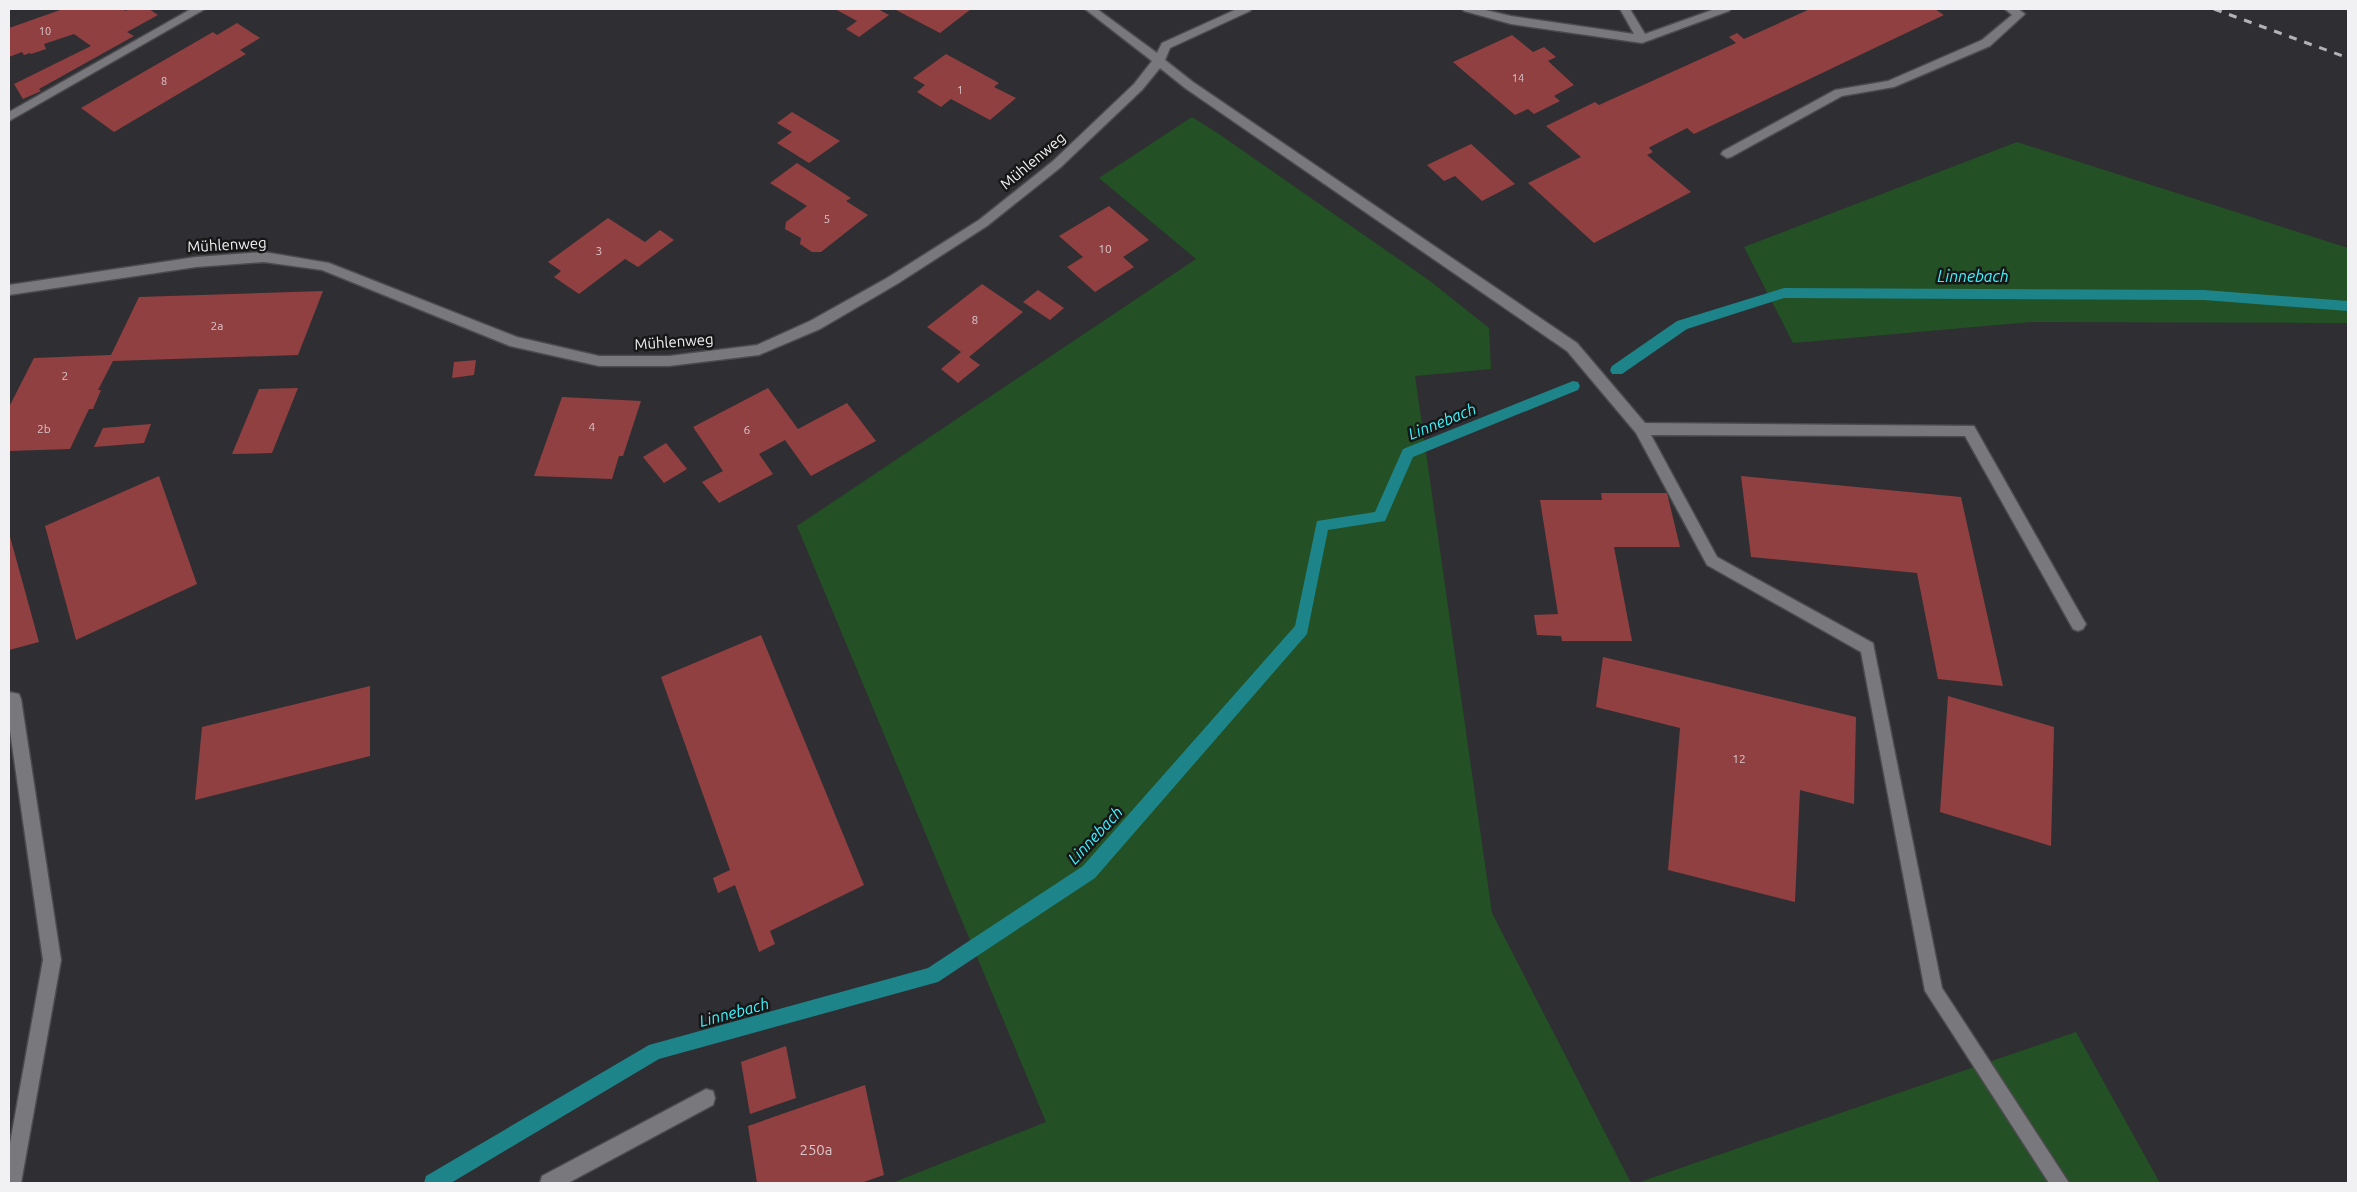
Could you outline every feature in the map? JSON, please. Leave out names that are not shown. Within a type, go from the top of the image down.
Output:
[{"type":"street","points":[[9,117],[198,9]]},
{"type":"street","points":[[1090,9],[1115,24],[1158,62],[1572,347],[1641,429],[1712,561],[1868,648],[1934,991],[2060,1183]]},
{"type":"street","name":"Mühlenweg","points":[[9,290],[196,262],[264,257],[324,266],[515,342],[599,361],[669,362],[759,350],[816,324],[892,281],[983,223],[1058,164],[1138,87],[1158,62],[1166,46],[1246,9]]},
{"type":"street","points":[[1468,9],[1511,20],[1642,39],[1725,9]]},
{"type":"street","points":[[1625,9],[1642,39]]},
{"type":"street","points":[[1727,154],[1839,93],[1890,84],[1986,43],[2020,14],[2010,9]]},
{"type":"street","points":[[1641,429],[1969,430],[2078,624]]},
{"type":"street","points":[[9,699],[13,699],[52,960],[12,1183]]},
{"type":"street","points":[[549,1183],[706,1098]]},
{"type":"green space","points":[[1192,117],[1430,281],[1489,328],[1491,369],[1415,376],[1492,913],[1631,1183],[892,1183],[1046,1122],[797,526],[1196,259],[1099,178]]},
{"type":"green space","points":[[2017,142],[2348,248],[2348,323],[2031,322],[1793,343],[1744,247]]},
{"type":"green space","points":[[2076,1032],[2160,1183],[1637,1183]]},
{"type":"building","points":[[63,9],[124,9],[125,11],[130,9],[149,9],[158,15],[127,32],[134,36],[39,89],[41,91],[23,99],[14,84],[91,46],[74,34],[44,44],[46,49],[24,55],[22,52],[9,57],[9,28]]},
{"type":"building","points":[[835,9],[878,9],[889,15],[859,37],[846,29],[857,21]]},
{"type":"building","points":[[971,9],[940,33],[896,10]]},
{"type":"building","points":[[1810,9],[1935,9],[1944,15],[1694,134],[1687,128],[1650,147],[1653,152],[1647,155],[1691,192],[1594,243],[1528,183],[1581,157],[1546,126],[1595,102],[1599,105],[1736,43],[1729,37],[1737,33],[1744,39]]},
{"type":"building","points":[[237,23],[260,38],[240,50],[246,54],[114,132],[81,108],[213,32],[217,35]]},
{"type":"building","points":[[1512,35],[1533,52],[1544,47],[1556,57],[1548,61],[1574,85],[1554,96],[1560,101],[1534,114],[1528,109],[1515,115],[1453,62]]},
{"type":"building","points":[[946,54],[999,83],[994,87],[1016,98],[990,120],[951,99],[941,107],[917,92],[925,85],[913,78]]},
{"type":"building","points":[[792,112],[840,141],[809,163],[777,143],[792,132],[777,123]]},
{"type":"building","points":[[1471,144],[1515,184],[1482,201],[1455,176],[1444,181],[1427,165]]},
{"type":"building","points":[[797,163],[851,198],[846,201],[868,215],[821,252],[812,252],[800,244],[801,238],[785,229],[786,222],[807,206],[770,183]]},
{"type":"building","points":[[1109,206],[1149,240],[1123,257],[1134,267],[1095,292],[1067,267],[1083,257],[1059,236]]},
{"type":"building","points":[[608,218],[645,242],[660,230],[674,240],[638,267],[625,259],[579,294],[554,277],[561,271],[548,262]]},
{"type":"building","points":[[982,284],[1023,312],[969,357],[980,365],[958,383],[941,369],[961,352],[927,327]]},
{"type":"building","points":[[1038,290],[1064,308],[1050,320],[1023,302]]},
{"type":"building","points":[[323,291],[298,355],[113,361],[98,390],[101,390],[93,409],[89,409],[70,449],[9,451],[9,407],[34,358],[111,355],[139,297]]},
{"type":"building","points":[[476,360],[474,375],[452,378],[454,362]]},
{"type":"building","points":[[298,388],[272,453],[232,454],[259,389]]},
{"type":"building","points":[[768,388],[798,429],[847,403],[876,441],[811,476],[785,440],[759,454],[773,474],[719,503],[702,482],[723,471],[693,427]]},
{"type":"building","points":[[562,397],[641,401],[623,456],[619,456],[612,479],[534,476]]},
{"type":"building","points":[[151,424],[144,443],[94,447],[103,428]]},
{"type":"building","points":[[666,443],[687,469],[664,483],[643,457]]},
{"type":"building","points":[[159,476],[197,584],[76,640],[45,526]]},
{"type":"building","points":[[1741,476],[1961,497],[2003,686],[1938,679],[1917,573],[1751,557]]},
{"type":"building","points":[[1601,493],[1667,493],[1680,547],[1614,547],[1632,641],[1562,641],[1561,636],[1537,635],[1534,615],[1558,614],[1540,500],[1602,500]]},
{"type":"building","points":[[9,533],[39,642],[9,650]]},
{"type":"building","points":[[761,635],[864,885],[770,931],[775,944],[759,952],[735,885],[718,893],[713,878],[730,870],[661,677]]},
{"type":"building","points":[[1603,657],[1856,717],[1854,804],[1800,790],[1795,902],[1668,870],[1680,728],[1596,707]]},
{"type":"building","points":[[370,686],[370,756],[195,800],[202,727]]},
{"type":"building","points":[[1948,696],[2054,727],[2051,846],[1940,812]]},
{"type":"building","points":[[786,1046],[796,1098],[750,1114],[741,1062]]},
{"type":"building","points":[[865,1085],[884,1175],[861,1183],[757,1183],[748,1126]]},
{"type":"waterway","name":"Linnebach","points":[[1617,370],[1682,325],[1784,293],[2204,295],[2348,306]]},
{"type":"waterway","name":"Linnebach","points":[[433,1183],[655,1051],[932,976],[1089,872],[1302,629],[1322,525],[1380,517],[1408,453],[1573,386]]},
{"type":"railway","points":[[2214,9],[2348,58]]}]
